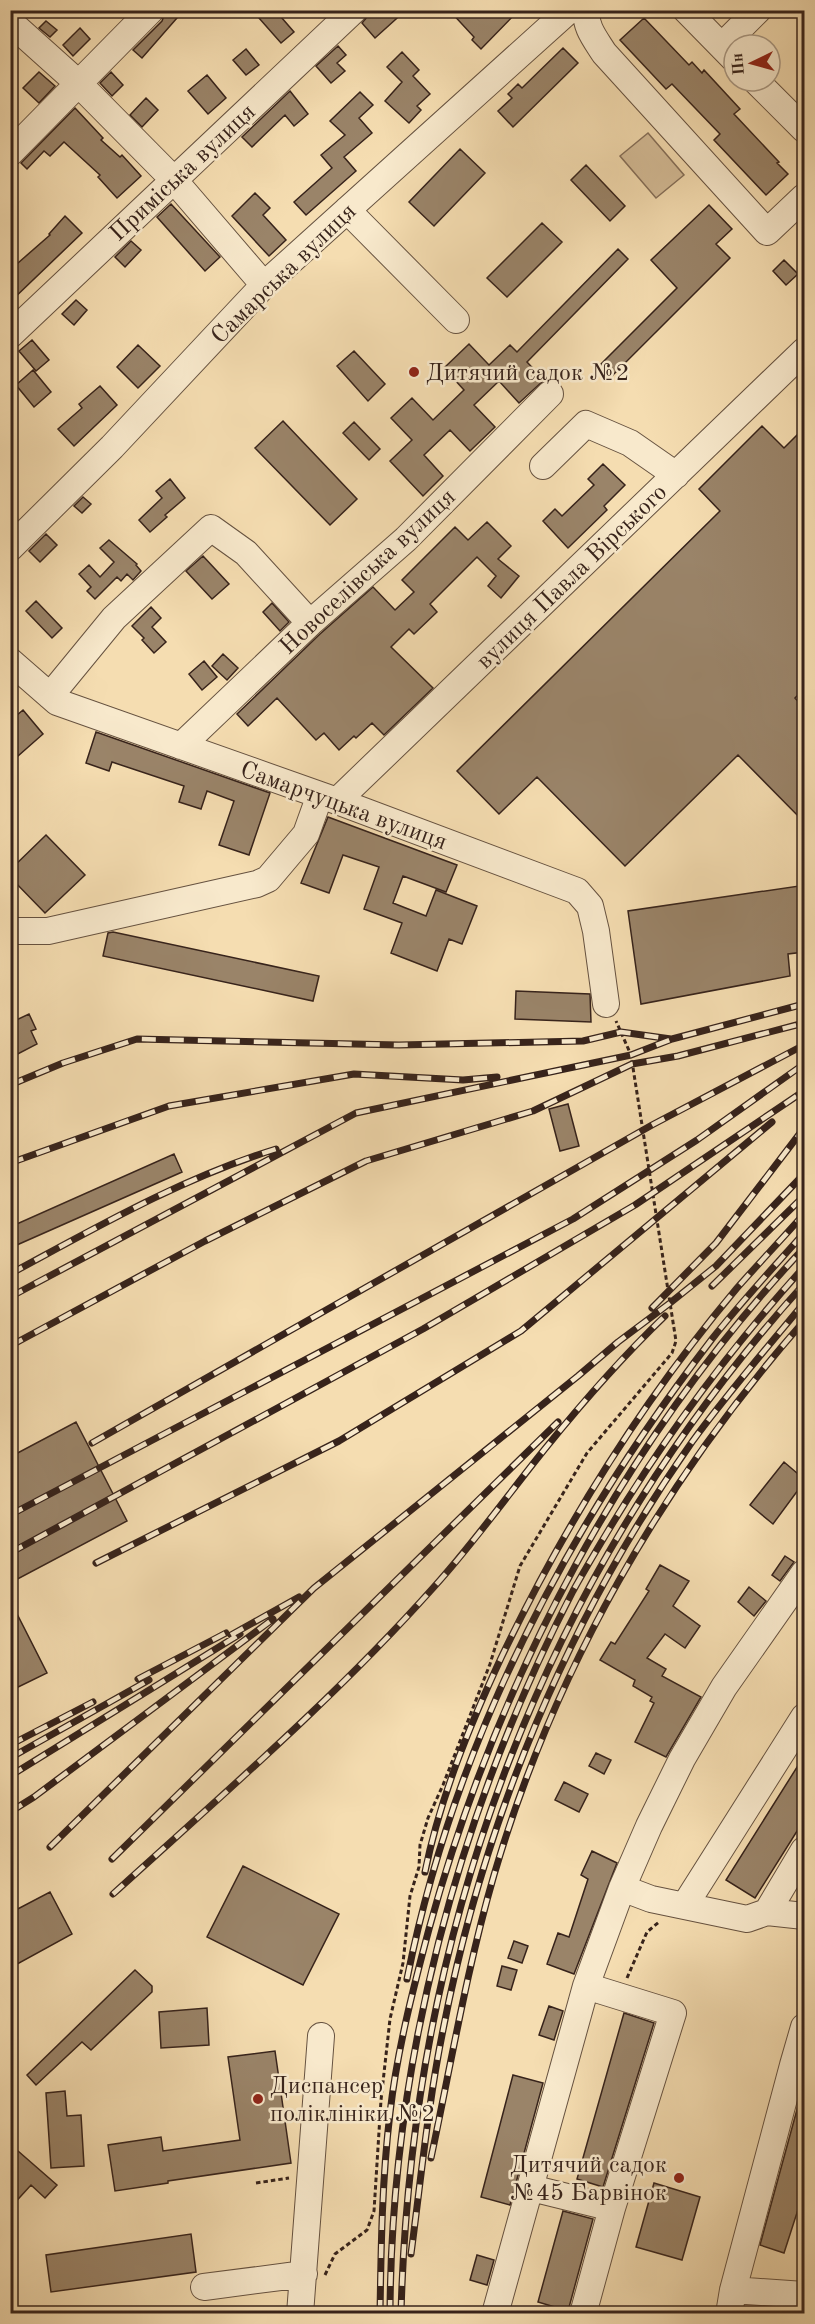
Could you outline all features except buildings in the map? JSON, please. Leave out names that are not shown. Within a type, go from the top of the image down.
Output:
[{"type":"street","points":[[10,153],[151,10]]},
{"type":"street","name":"Приміська вулиця","points":[[10,335],[354,10]]},
{"type":"street","name":"Самарська вулиця","points":[[10,548],[112,447],[264,285],[569,10]]},
{"type":"street","points":[[587,10],[586,17],[592,35],[604,53],[767,232],[804,197]]},
{"type":"street","points":[[686,10],[722,47]]},
{"type":"street","points":[[742,33],[758,10]]},
{"type":"street","points":[[10,22],[78,83],[173,179],[264,285]]},
{"type":"street","points":[[768,93],[804,129]]},
{"type":"street","points":[[348,210],[456,320]]},
{"type":"street","name":"вулиця Павла Вірського","points":[[329,798],[676,475],[804,351]]},
{"type":"street","name":"Новоселівська вулиця","points":[[181,746],[310,623],[406,540],[550,394]]},
{"type":"street","points":[[543,466],[586,424],[630,443],[676,475]]},
{"type":"street","points":[[50,696],[114,618],[211,528],[246,554],[310,623]]},
{"type":"street","name":"Самарчуцька вулиця","points":[[10,661],[57,702],[329,798],[577,891],[590,906],[596,930],[606,1004]]},
{"type":"street","points":[[10,928],[16,931],[48,931],[257,884],[268,879],[306,834],[329,798]]},
{"type":"street","points":[[495,2313],[586,1986],[622,1888],[649,1826],[724,1687],[802,1581]]},
{"type":"street","points":[[676,1903],[804,1717]]},
{"type":"street","points":[[766,1912],[804,1850]]},
{"type":"street","points":[[622,1888],[747,1919],[766,1912],[804,1916]]},
{"type":"street","points":[[583,2313],[612,2208],[673,2013],[586,1986]]},
{"type":"street","points":[[804,2027],[799,2067],[731,2302],[804,2295]]},
{"type":"street","points":[[300,2313],[314,2274],[311,2172],[321,2036]]},
{"type":"street","points":[[531,2188],[612,2208]]},
{"type":"street","points":[[204,2287],[314,2274]]},
{"type":"path","points":[[314,2274],[335,2254],[367,2230],[374,2211],[381,2100],[390,2019],[403,1963],[410,1896],[419,1867],[420,1845],[428,1818],[489,1664],[520,1566],[587,1453],[672,1353],[676,1341],[631,1055],[618,1023],[606,1004]]},
{"type":"path","points":[[619,1996],[647,1932],[660,1922],[676,1903]]},
{"type":"path","points":[[256,2183],[311,2172]]},
{"type":"shaded area","points":[[648,133],[684,175],[656,198],[620,156]]},
{"type":"railway","points":[[10,1297],[356,1113],[631,1055],[672,1039],[804,1004]]},
{"type":"railway","points":[[10,1346],[205,1241],[366,1161],[533,1111],[632,1064],[678,1056],[804,1023]]},
{"type":"railway","points":[[10,1085],[63,1063],[137,1039],[399,1045],[583,1041],[621,1032],[671,1039]]},
{"type":"railway","points":[[92,1443],[652,1125],[804,1045]]},
{"type":"railway","points":[[10,1515],[573,1219],[697,1140],[804,1064]]},
{"type":"railway","points":[[10,1163],[169,1106],[354,1074],[463,1080],[497,1077]]},
{"type":"railway","points":[[10,1553],[423,1329],[635,1205],[804,1091]]},
{"type":"railway","points":[[96,1563],[339,1441],[521,1331],[772,1122]]},
{"type":"railway","points":[[652,1308],[716,1243],[804,1128]]},
{"type":"railway","points":[[10,1274],[173,1189],[276,1149]]},
{"type":"railway","points":[[50,1847],[314,1588],[618,1342],[716,1266],[804,1174]]},
{"type":"railway","points":[[712,1286],[804,1196]]},
{"type":"railway","points":[[425,1872],[447,1790],[478,1710],[501,1658],[551,1560],[607,1466],[669,1374],[737,1288],[804,1214]]},
{"type":"railway","points":[[407,1979],[428,1892],[454,1806],[486,1723],[522,1642],[564,1563],[609,1486],[659,1411],[723,1325],[804,1233]]},
{"type":"railway","points":[[380,2314],[385,2163],[401,2043],[429,1929],[458,1835],[492,1743],[531,1653],[575,1566],[625,1481],[680,1400],[739,1322],[804,1248]]},
{"type":"railway","points":[[390,2314],[393,2220],[403,2126],[418,2033],[439,1942],[465,1851],[496,1762],[532,1676],[573,1591],[630,1496],[652,1461],[724,1362],[804,1267]]},
{"type":"railway","points":[[401,2314],[411,2170],[432,2030],[464,1894],[509,1762],[565,1634],[633,1512],[712,1395],[804,1284]]},
{"type":"railway","points":[[411,2254],[433,2086],[460,1951],[507,1798],[536,1723],[607,1578],[647,1509],[705,1424],[804,1303]]},
{"type":"railway","points":[[113,1894],[277,1745],[396,1629],[462,1554],[587,1398],[665,1316]]},
{"type":"railway","points":[[431,2158],[484,1910],[519,1799],[548,1724],[581,1652],[619,1581],[660,1513],[705,1446],[753,1382],[804,1321]]},
{"type":"railway","points":[[112,1859],[558,1422]]},
{"type":"railway","points":[[231,1635],[299,1597]]},
{"type":"railway","points":[[10,1812],[34,1797],[273,1619]]},
{"type":"railway","points":[[138,1679],[226,1633]]},
{"type":"railway","points":[[10,1776],[240,1634]]},
{"type":"railway","points":[[10,1758],[149,1680]]},
{"type":"railway","points":[[10,1745],[93,1702]]},
{"type":"place","name":"Дитячий садок №2","points":[[414,372]]},
{"type":"place","name":"Диспансер поліклініки №2","points":[[258,2099]]},
{"type":"place","name":"Дитячий садок №45 Барвінок","points":[[679,2178]]}]
